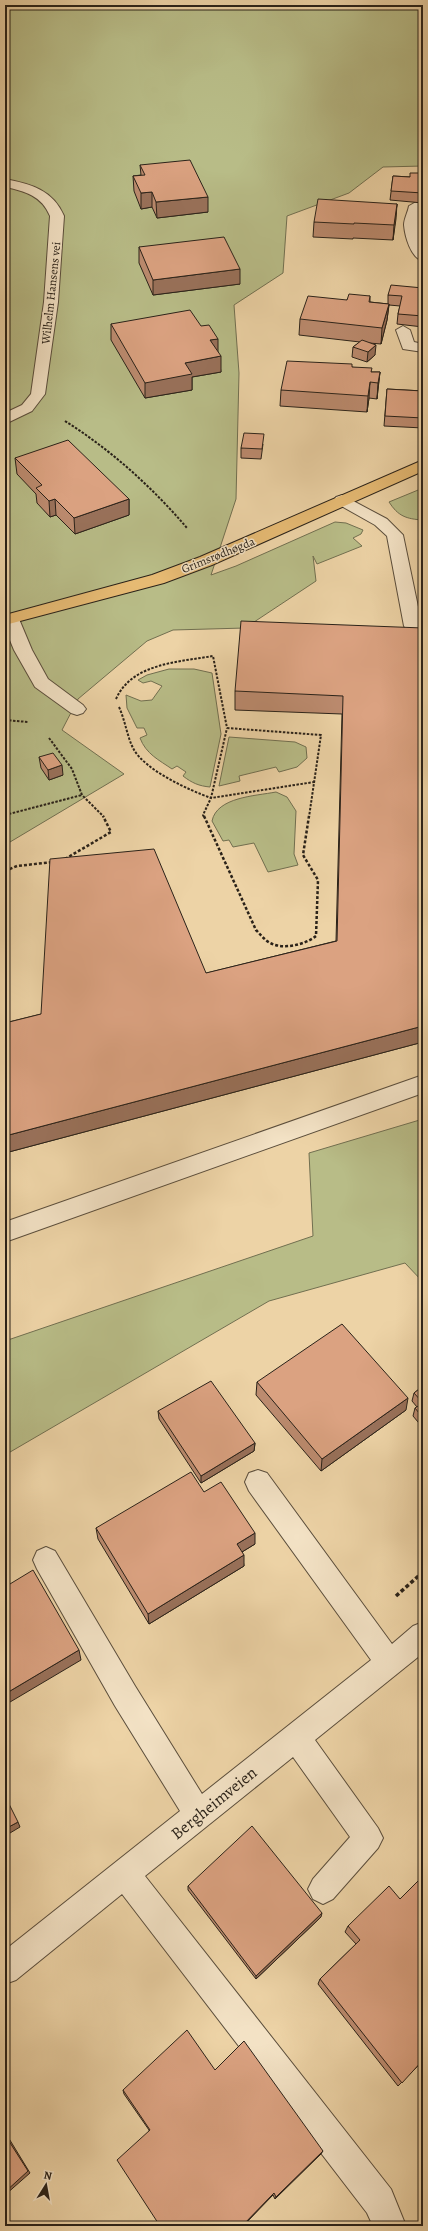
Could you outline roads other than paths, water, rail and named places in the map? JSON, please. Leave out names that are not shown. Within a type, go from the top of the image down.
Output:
[{"type":"main road","name":"Grimsrødhøgda","points":[[8,620],[158,579],[254,540],[423,465]]},
{"type":"street","name":"Wilhelm Hansens vei","points":[[5,183],[29,188],[49,199],[57,216],[51,302],[41,382],[38,394],[27,408],[5,419]]},
{"type":"street","points":[[416,206],[411,225],[418,251],[423,256]]},
{"type":"street","points":[[403,330],[408,346],[423,348]]},
{"type":"street","points":[[342,500],[381,522],[396,535],[413,626]]},
{"type":"street","points":[[8,620],[41,683],[77,709]]},
{"type":"street","points":[[5,1232],[423,1084]]},
{"type":"street","points":[[258,1482],[389,1663]]},
{"type":"street","points":[[46,1560],[126,1696],[199,1815]]},
{"type":"street","name":"Bergheimveien","points":[[5,1969],[423,1636]]},
{"type":"street","points":[[296,1737],[368,1838],[323,1889]]},
{"type":"street","points":[[125,1874],[379,2201],[390,2226]]}]
